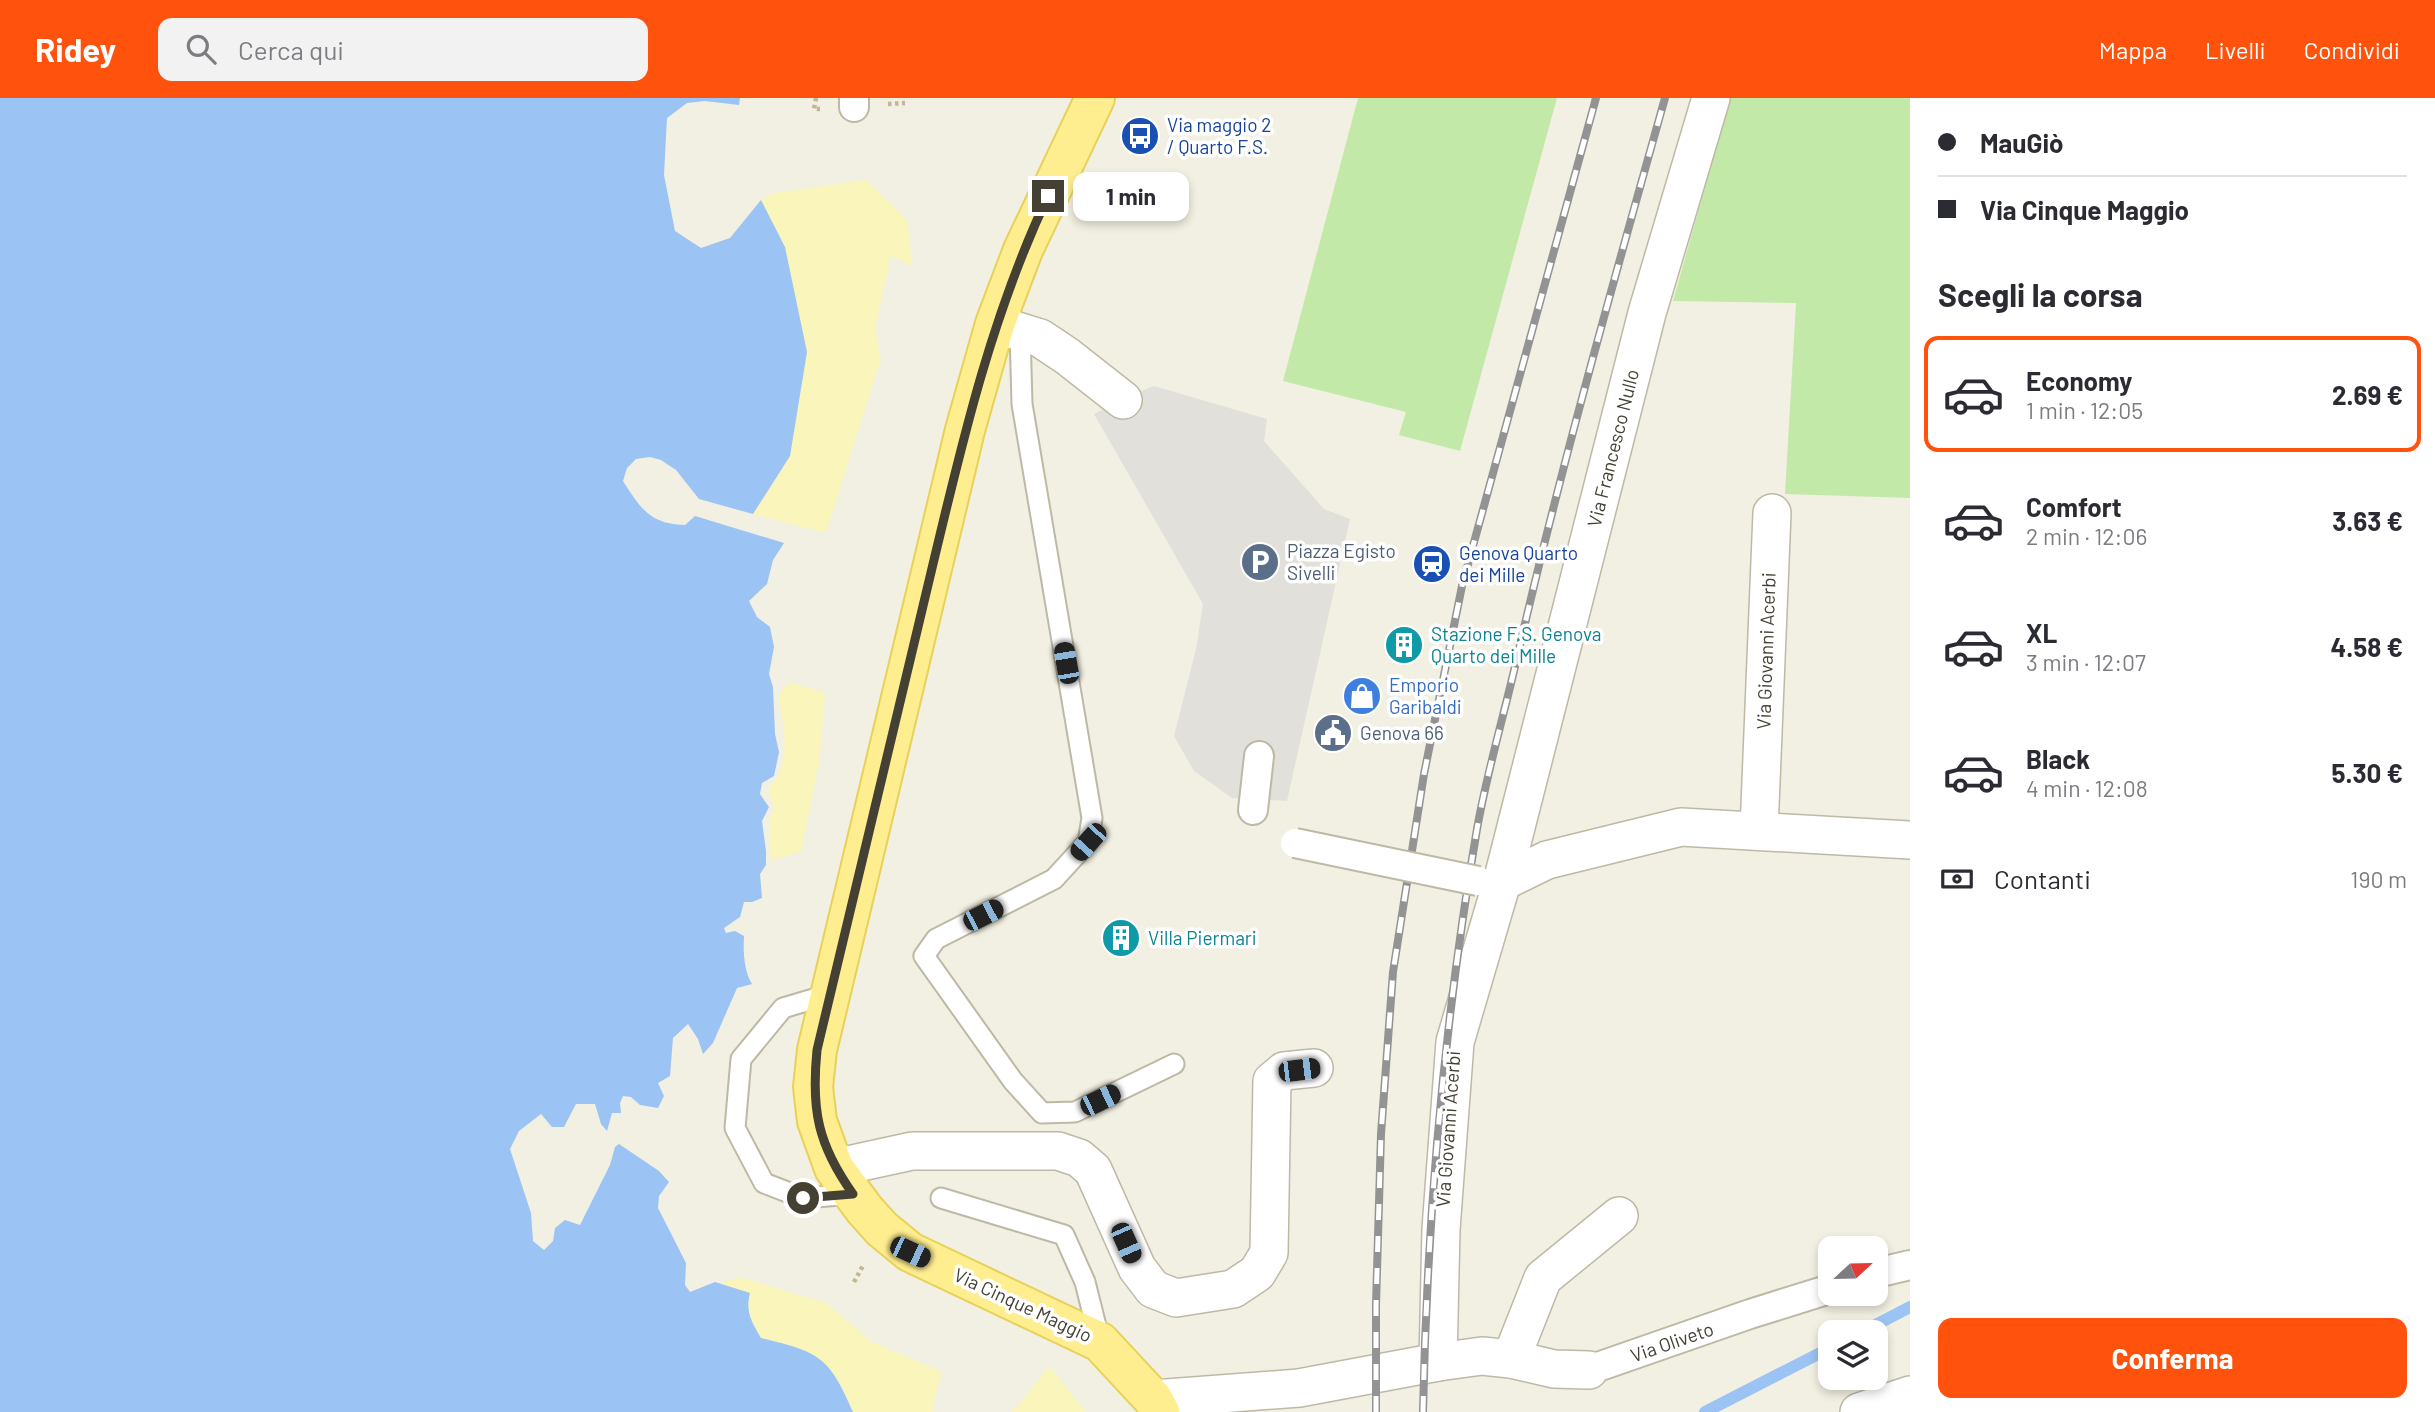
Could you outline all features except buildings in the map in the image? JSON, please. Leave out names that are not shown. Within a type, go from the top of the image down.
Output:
[{"type":"main road","name":"Via Cinque Maggio","points":[[1095,98],[1023,250],[1008,328],[965,430],[817,1050],[813,1087],[817,1121],[844,1181],[882,1229],[910,1252],[1100,1342],[1157,1406]]},
{"type":"street","name":"Via Francesco Nullo","points":[[1490,881],[1647,313],[1711,98]]},
{"type":"street","points":[[1008,328],[1040,338],[1123,400]]},
{"type":"street","name":"Via Giovanni Acerbi","points":[[1759,830],[1772,513]]},
{"type":"street","points":[[1253,810],[1259,756]]},
{"type":"street","points":[[1295,844],[1490,881],[1547,860],[1681,827],[1910,840]]},
{"type":"street","name":"Via Giovanni Acerbi","points":[[1438,1362],[1441,1228],[1455,1042],[1490,881]]},
{"type":"street","points":[[844,1181],[912,1151],[1058,1151],[1079,1158],[1093,1170],[1137,1268],[1153,1289],[1176,1298],[1233,1289],[1257,1273],[1269,1253],[1272,1081],[1284,1071],[1314,1068]]},
{"type":"street","points":[[1511,1359],[1543,1278],[1619,1216]]},
{"type":"street","points":[[1888,1270],[1910,1265]]},
{"type":"street","name":"Via Oliveto","points":[[1438,1362],[1482,1356],[1554,1368],[1589,1370],[1818,1293]]},
{"type":"street","points":[[1157,1406],[1299,1388],[1438,1362]]},
{"type":"street","points":[[1859,1412],[1910,1395]]},
{"type":"lane","points":[[1008,328],[1092,818],[1088,842],[1054,879],[936,939],[924,957],[1013,1081],[1042,1113],[1075,1112],[1174,1064]]},
{"type":"lane","points":[[830,994],[783,1008],[741,1059],[735,1128],[764,1183],[803,1198],[844,1181]]},
{"type":"lane","points":[[941,1198],[1064,1235],[1085,1282],[1100,1342]]},
{"type":"green space","points":[[1358,98],[1557,98],[1460,451],[1399,435],[1406,412],[1283,381]]},
{"type":"green space","points":[[1730,98],[1910,98],[1910,498],[1785,494],[1796,303],[1673,301]]},
{"type":"sand","points":[[866,180],[908,221],[912,266],[891,256],[875,328],[881,358],[826,533],[753,514],[790,456],[785,247],[761,200],[773,193]]},
{"type":"sand","points":[[791,682],[825,693],[819,764],[801,851],[771,861],[769,821],[774,809],[768,790],[781,767],[785,744],[778,694]]},
{"type":"sand","points":[[739,1277],[826,1303],[872,1342],[942,1372],[932,1408],[934,1412],[853,1412],[841,1384],[761,1338],[749,1316],[747,1306],[722,1283]]},
{"type":"sand","points":[[1049,1366],[1086,1412],[1010,1412],[1018,1406]]},
{"type":"shaded area","name":"Piazza Egisto Sivelli","points":[[1154,386],[1267,419],[1264,441],[1324,509],[1350,519],[1287,801],[1232,798],[1194,771],[1174,736],[1196,649],[1203,604],[1094,414]]},
{"type":"water","points":[[0,98],[740,98],[739,105],[705,101],[687,103],[667,118],[664,175],[675,231],[701,248],[730,238],[761,200],[785,247],[807,352],[790,456],[753,514],[699,499],[676,470],[661,460],[650,457],[636,459],[627,468],[623,481],[641,507],[663,522],[685,525],[695,516],[784,543],[773,560],[767,584],[749,601],[757,617],[770,627],[774,647],[769,674],[773,687],[775,734],[779,752],[774,776],[762,783],[760,794],[769,807],[762,821],[766,865],[760,874],[762,898],[744,902],[740,917],[724,928],[726,933],[735,931],[744,936],[747,973],[752,984],[737,988],[713,1043],[703,1054],[698,1039],[688,1024],[673,1038],[670,1076],[658,1083],[664,1096],[658,1108],[640,1105],[631,1097],[623,1096],[620,1103],[621,1113],[612,1113],[607,1131],[601,1124],[595,1104],[576,1104],[564,1127],[552,1127],[541,1114],[519,1131],[510,1149],[531,1213],[533,1241],[544,1250],[553,1241],[555,1228],[565,1220],[580,1225],[610,1165],[615,1147],[619,1144],[659,1171],[669,1182],[659,1196],[658,1208],[686,1263],[685,1285],[690,1292],[715,1282],[750,1293],[749,1311],[761,1338],[796,1348],[820,1359],[837,1379],[853,1412],[0,1412]]},
{"type":"waterway","points":[[1885,1320],[1910,1307]]},
{"type":"waterway","points":[[1705,1412],[1818,1354]]},
{"type":"railway","points":[[1376,1412],[1381,1134],[1393,972],[1424,774],[1462,586],[1596,98]]},
{"type":"railway","points":[[1423,1412],[1428,1265],[1439,1119],[1455,974],[1477,829],[1551,517],[1665,98]]},
{"type":"place","name":"Via maggio 2 / Quarto F.S.","points":[[1140,136]]},
{"type":"place","name":"Piazza Egisto Sivelli","points":[[1260,562]]},
{"type":"place","name":"Genova Quarto dei Mille","points":[[1432,564]]},
{"type":"place","name":"Stazione F.S. Genova Quarto dei Mille","points":[[1404,645]]},
{"type":"place","name":"Emporio Garibaldi","points":[[1362,696]]},
{"type":"place","name":"Genova 66","points":[[1333,733]]},
{"type":"place","name":"Villa Piermari","points":[[1121,938]]},
{"type":"route","points":[[803,1198],[853,1194],[834,1168],[817,1121],[813,1087],[817,1050],[965,430],[995,324],[1023,250],[1048,196]]}]
